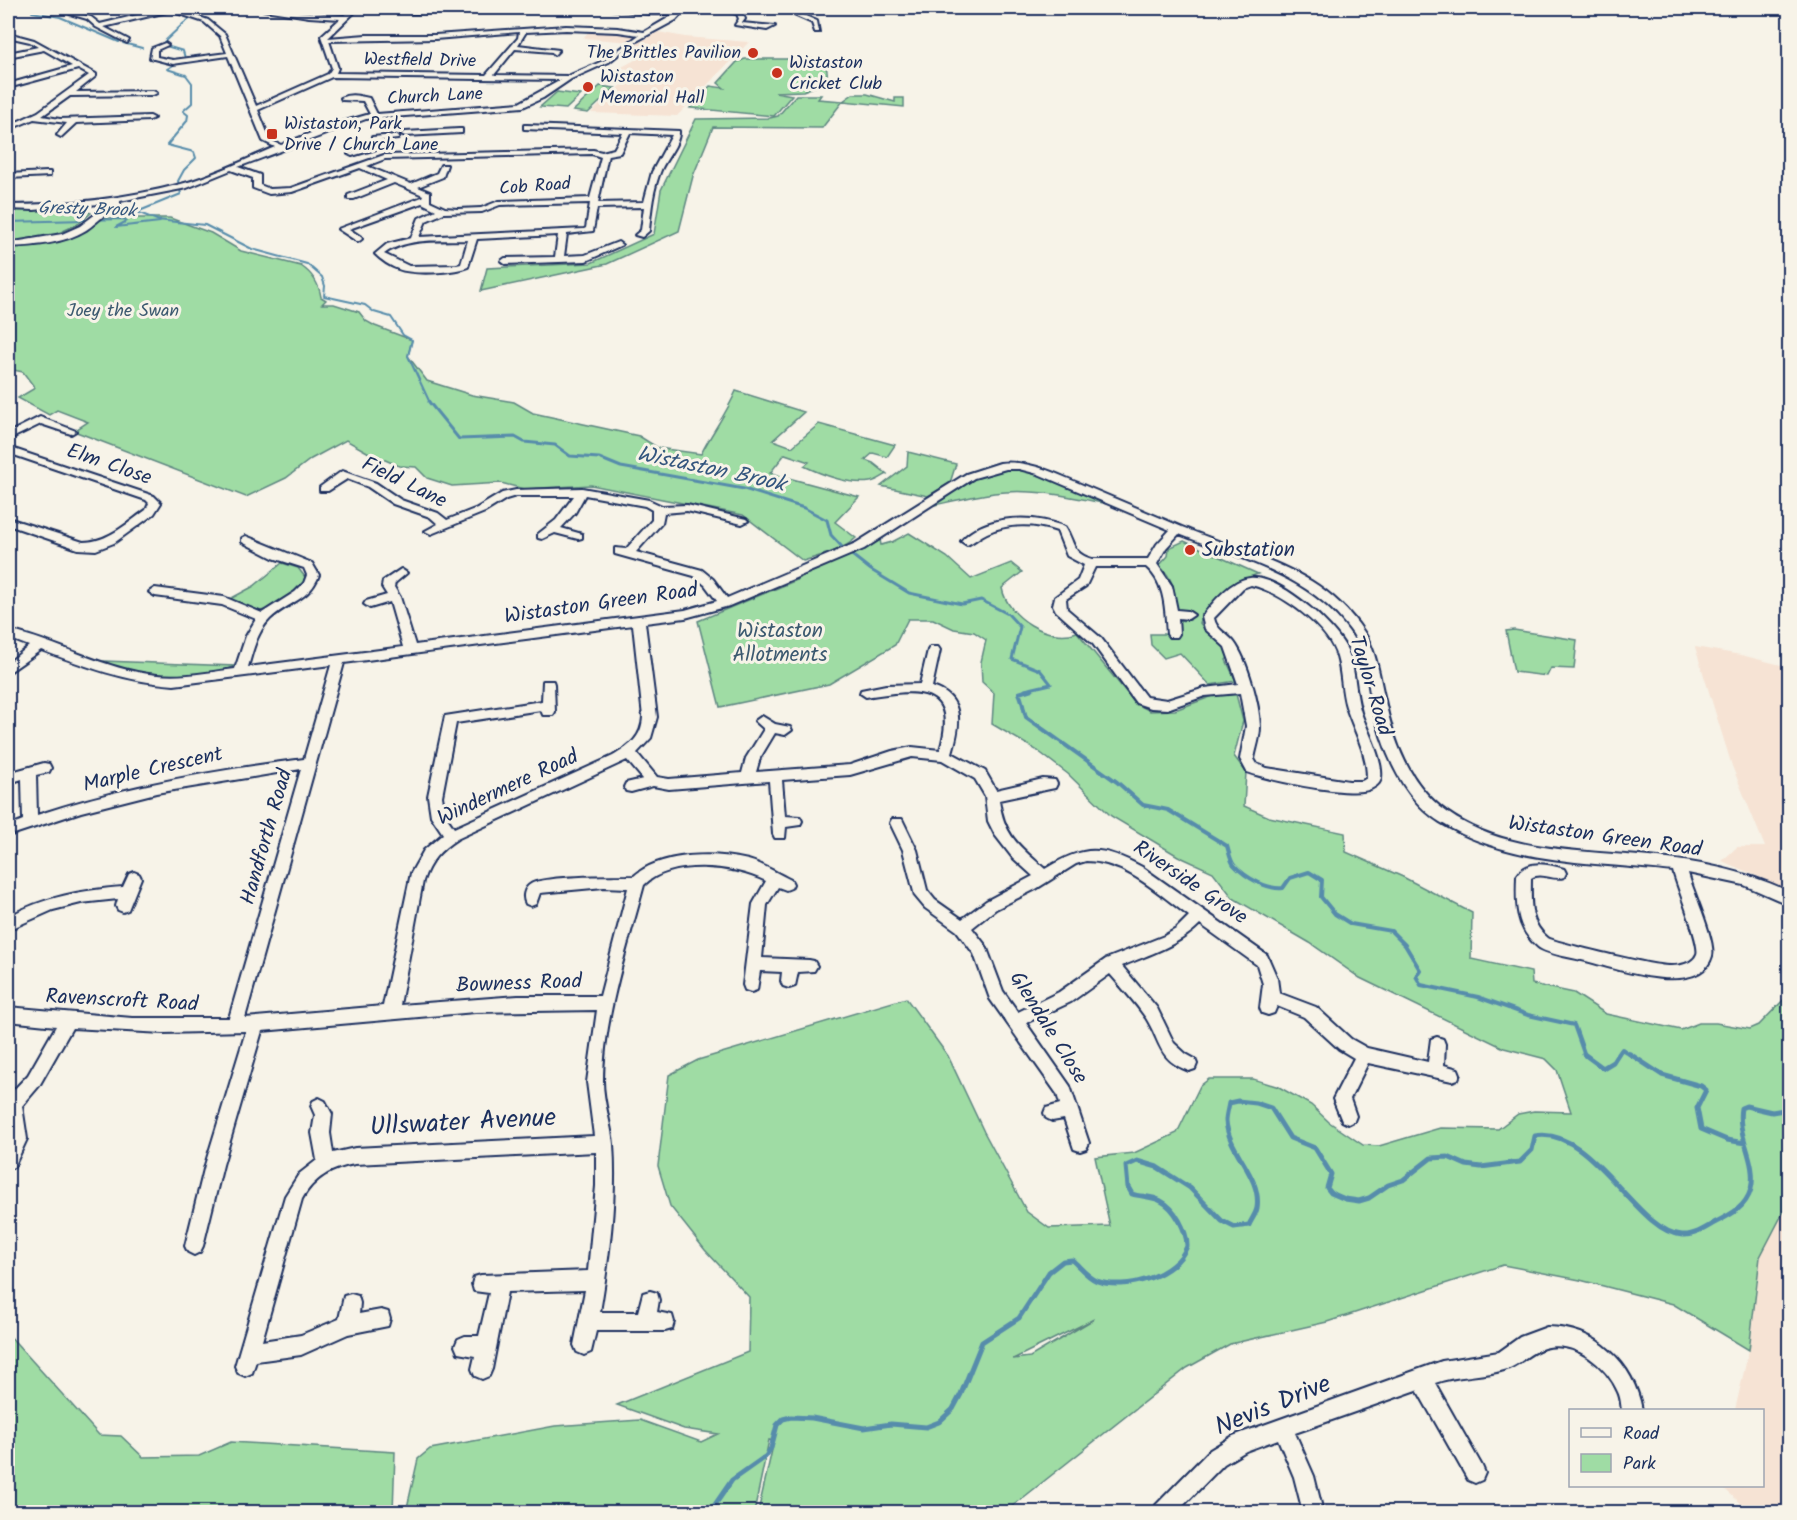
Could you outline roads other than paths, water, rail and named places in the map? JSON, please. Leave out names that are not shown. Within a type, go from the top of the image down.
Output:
[{"type":"street","points":[[98,26],[170,8],[211,23],[224,35],[267,141],[282,148]]},
{"type":"street","points":[[264,8],[299,14],[345,16]]},
{"type":"street","points":[[331,75],[335,68],[325,34],[356,8]]},
{"type":"street","points":[[597,12],[605,8],[683,10]]},
{"type":"street","points":[[718,8],[735,11],[743,16],[742,20],[735,25],[767,30]]},
{"type":"street","points":[[735,11],[743,8]]},
{"type":"street","points":[[801,8],[797,12],[798,15],[814,22],[817,31]]},
{"type":"street","points":[[401,18],[413,9],[518,9]]},
{"type":"street","points":[[509,32],[509,22],[518,9]]},
{"type":"street","name":"Church Lane","points":[[137,197],[184,186],[343,123],[374,116],[514,106],[540,96],[569,78],[607,61],[644,34],[683,10]]},
{"type":"street","points":[[73,14],[89,18],[98,26],[127,41]]},
{"type":"street","points":[[325,40],[359,36],[429,34],[466,37],[576,27],[644,34]]},
{"type":"street","points":[[489,76],[522,36],[523,31]]},
{"type":"street","points":[[8,35],[29,40],[80,66],[94,76],[33,117],[8,128]]},
{"type":"street","points":[[165,45],[154,49],[153,58],[176,62],[231,54]]},
{"type":"street","points":[[513,47],[557,51]]},
{"type":"street","points":[[8,54],[44,48]]},
{"type":"street","points":[[8,86],[80,66]]},
{"type":"street","name":"Westfield Drive","points":[[254,109],[331,75],[569,78]]},
{"type":"street","points":[[69,94],[153,93]]},
{"type":"street","points":[[345,98],[355,96],[366,100],[374,116]]},
{"type":"street","name":"Westfield Drive","points":[[250,98],[275,100]]},
{"type":"street","points":[[33,117],[46,120],[143,119]]},
{"type":"street","points":[[61,135],[74,120]]},
{"type":"street","points":[[527,127],[674,132],[676,136],[655,173],[654,183],[649,191],[645,231],[639,235]]},
{"type":"street","points":[[232,168],[257,177],[256,186],[262,190],[276,192],[298,188],[384,157],[446,152],[464,156],[593,152],[604,154],[617,151],[628,130]]},
{"type":"street","points":[[405,134],[456,131],[450,141]]},
{"type":"street","points":[[369,161],[350,153],[373,147],[375,139],[395,137]]},
{"type":"street","points":[[473,237],[465,265],[458,268],[409,269],[379,254],[382,250],[401,242],[414,240],[590,229],[593,203],[604,154]]},
{"type":"street","points":[[359,165],[427,194],[425,199]]},
{"type":"street","points":[[411,187],[440,175],[444,167]]},
{"type":"street","points":[[8,176],[47,174]]},
{"type":"street","points":[[351,197],[393,180]]},
{"type":"street","points":[[8,207],[85,204],[137,197]]},
{"type":"street","points":[[8,245],[59,238],[74,233],[97,216],[137,197]]},
{"type":"street","points":[[425,199],[426,202],[443,210]]},
{"type":"street","points":[[358,239],[342,229],[425,199]]},
{"type":"street","name":"Cob Road","points":[[443,210],[482,210],[499,203],[648,204]]},
{"type":"street","points":[[85,204],[97,205],[97,216]]},
{"type":"street","points":[[414,240],[422,220],[443,210]]},
{"type":"street","points":[[559,259],[563,232]]},
{"type":"street","points":[[505,261],[586,258],[618,245]]},
{"type":"street","points":[[8,437],[40,420],[71,431]]},
{"type":"street","name":"Elm Close","points":[[8,450],[150,498],[155,503],[150,512],[110,541],[96,546],[82,546],[22,526]]},
{"type":"street","name":"Wistaston Green Road","points":[[8,634],[148,680],[186,680],[685,614],[725,603],[860,546],[970,476],[1002,466],[1018,466],[1042,472],[1316,590],[1348,620],[1367,648],[1382,715],[1396,758],[1407,779],[1422,798],[1444,817],[1480,836],[1541,852],[1605,861],[1679,866],[1748,880],[1790,899]]},
{"type":"street","name":"Field Lane","points":[[324,489],[344,475],[372,485],[397,502],[434,515],[446,525]]},
{"type":"street","points":[[542,536],[553,529],[576,504],[582,491]]},
{"type":"street","name":"Field Lane","points":[[431,531],[481,510],[504,495],[582,491],[649,503],[659,510],[687,508],[733,522]]},
{"type":"street","points":[[659,510],[656,524],[624,552],[698,573],[705,578],[725,603]]},
{"type":"street","points":[[967,541],[976,533],[1029,520],[1054,525],[1065,534],[1066,544],[1073,555],[1091,563],[1149,563],[1155,561],[1161,547],[1177,529]]},
{"type":"street","points":[[8,521],[22,526]]},
{"type":"street","points":[[966,525],[976,533]]},
{"type":"street","points":[[8,536],[22,526]]},
{"type":"street","points":[[553,529],[578,536]]},
{"type":"street","points":[[258,546],[269,538]]},
{"type":"street","points":[[240,673],[251,639],[264,618],[302,595],[308,589],[313,575],[308,566],[246,540]]},
{"type":"street","points":[[1091,563],[1082,584],[1060,597],[1058,605],[1097,641],[1141,700],[1170,705],[1204,692],[1244,688]]},
{"type":"street","points":[[1149,563],[1162,573],[1166,582],[1173,634]]},
{"type":"street","points":[[401,573],[388,584],[411,651]]},
{"type":"street","name":"Taylor Road","points":[[1251,581],[1260,582],[1278,592],[1336,638],[1342,652],[1350,700],[1365,735],[1374,769],[1374,780],[1365,786],[1349,786],[1266,773],[1252,768],[1247,759],[1253,726],[1251,707],[1244,688],[1236,656],[1229,643],[1209,626],[1208,618],[1239,585],[1251,581]]},
{"type":"street","points":[[155,592],[224,601],[264,618]]},
{"type":"street","points":[[370,604],[394,597]]},
{"type":"street","points":[[1170,614],[1188,615]]},
{"type":"street","name":"Windermere Road","points":[[390,1013],[420,868],[432,849],[452,835],[629,753],[642,742],[650,724],[639,621]]},
{"type":"street","points":[[8,669],[39,645]]},
{"type":"street","points":[[925,690],[933,656],[946,664]]},
{"type":"street","name":"Handforth Road","points":[[235,1025],[339,660]]},
{"type":"street","points":[[452,835],[438,816],[435,796],[450,719],[548,709],[548,684]]},
{"type":"street","points":[[872,688],[925,690],[944,697],[953,711],[953,731],[945,755]]},
{"type":"street","points":[[747,778],[753,758],[773,726]]},
{"type":"street","points":[[631,787],[653,781],[669,784],[850,770],[900,754],[923,752],[945,755],[980,775],[992,796],[996,821],[1006,841],[1044,877]]},
{"type":"street","points":[[629,753],[653,781]]},
{"type":"street","name":"Marple Crescent","points":[[8,831],[62,813],[173,785],[310,763]]},
{"type":"street","points":[[13,777],[36,770],[30,823]]},
{"type":"street","points":[[775,776],[779,828],[795,821]]},
{"type":"street","points":[[992,796],[1014,793],[1034,785],[1050,784]]},
{"type":"street","name":"Glendale Close","points":[[897,823],[910,850],[920,892],[930,904],[962,927],[981,951],[996,994],[1057,1080],[1071,1110],[1080,1143]]},
{"type":"street","name":"Riverside Grove","points":[[962,927],[991,905],[1078,857],[1093,855],[1108,857],[1137,871],[1262,960],[1271,983],[1270,1003],[1310,1012],[1345,1044],[1364,1054],[1444,1073],[1437,1044]]},
{"type":"street","points":[[531,900],[532,891],[537,887],[604,881],[637,882],[644,875],[662,866],[712,862],[747,866],[780,881],[760,904],[751,986]]},
{"type":"street","points":[[1559,873],[1540,868],[1531,869],[1524,876],[1523,907],[1527,924],[1544,944],[1658,972],[1677,973],[1693,969],[1701,964],[1705,955],[1705,940],[1685,890],[1679,866]]},
{"type":"street","name":"Bowness Road","points":[[235,1025],[530,1001],[606,1003],[637,882]]},
{"type":"street","points":[[8,924],[35,909],[60,900],[85,895],[128,892]]},
{"type":"street","points":[[1015,1021],[1080,988],[1111,964],[1169,940],[1181,933],[1200,915]]},
{"type":"street","points":[[754,964],[790,973],[809,966]]},
{"type":"street","points":[[1111,964],[1151,1013],[1163,1041],[1176,1062]]},
{"type":"street","points":[[584,1345],[596,1280],[605,1186],[604,1144],[595,1082],[606,1003]]},
{"type":"street","name":"Ravenscroft Road","points":[[8,1014],[67,1022],[137,1026],[235,1025]]},
{"type":"street","points":[[8,1161],[18,1139],[10,1104],[27,1089],[67,1022]]},
{"type":"street","points":[[194,1246],[214,1165],[256,1024]]},
{"type":"street","points":[[1348,1116],[1341,1099],[1364,1054]]},
{"type":"street","points":[[319,1106],[324,1114],[321,1133],[326,1163]]},
{"type":"street","name":"Glendale Close","points":[[1052,1113],[1071,1110]]},
{"type":"street","name":"Ullswater Avenue","points":[[381,1319],[348,1325],[301,1345],[248,1359],[294,1196],[307,1176],[326,1163],[355,1156],[604,1144]]},
{"type":"street","points":[[482,1369],[486,1346],[490,1283],[596,1280]]},
{"type":"street","points":[[590,1322],[656,1322],[650,1300]]},
{"type":"street","points":[[348,1325],[351,1303]]},
{"type":"street","name":"Nevis Drive","points":[[1163,1512],[1226,1450],[1421,1378],[1458,1368],[1503,1361],[1539,1339],[1562,1337],[1586,1344],[1604,1356],[1627,1388],[1632,1409]]},
{"type":"street","points":[[465,1346],[486,1346]]},
{"type":"street","points":[[1421,1378],[1475,1473]]},
{"type":"street","points":[[1283,1428],[1304,1476],[1313,1512]]},
{"type":"waterway","name":"Gresty Brook","points":[[206,8],[184,23],[164,42],[166,46],[183,51],[185,58],[167,69],[186,75],[192,83],[192,103],[183,111],[188,115],[187,121],[167,145],[194,152],[196,158],[184,170],[178,181],[181,194],[137,212],[157,220],[205,225],[252,249],[307,264],[322,277],[325,286],[324,296],[365,305],[374,312],[391,317],[403,335],[412,340],[408,356],[430,403]]},
{"type":"waterway","points":[[32,12],[60,17],[119,42]]},
{"type":"waterway","points":[[123,43],[142,48]]},
{"type":"waterway","name":"Gresty Brook","points":[[8,222],[124,219],[127,221],[116,227],[160,222]]},
{"type":"waterway","name":"Wistaston Brook","points":[[429,402],[459,439],[515,437],[524,442],[555,445],[570,456],[599,458],[621,467],[744,489],[804,508],[827,520],[831,535],[843,548],[871,570],[909,593],[962,604],[981,600],[1008,614],[1020,627],[1012,659],[1040,670],[1051,684],[1025,690]]},
{"type":"waterway","name":"Wistaston Brook","points":[[1032,689],[1019,693],[1026,717],[1117,782],[1143,805],[1168,810],[1227,846],[1234,865],[1250,878],[1263,885],[1283,888],[1290,878],[1309,872],[1322,880],[1321,897],[1335,914],[1351,924],[1391,931],[1405,945],[1420,970],[1416,976],[1421,985],[1478,997],[1528,1015],[1574,1025],[1584,1054]]},
{"type":"waterway","name":"Wistaston Brook","points":[[1617,1056],[1622,1049],[1632,1056]]},
{"type":"waterway","name":"Wistaston Brook","points":[[1584,1054],[1603,1068],[1613,1062],[1618,1054]]},
{"type":"waterway","name":"Wistaston Brook","points":[[1630,1054],[1662,1075],[1701,1086],[1706,1090],[1697,1108],[1701,1129],[1727,1140],[1745,1143]]},
{"type":"waterway","points":[[710,1512],[732,1480],[766,1456],[771,1448],[777,1425],[783,1419],[812,1418],[864,1428],[891,1424],[926,1427],[939,1422],[953,1409],[982,1342],[1019,1318],[1049,1272],[1063,1261],[1072,1260],[1093,1279],[1109,1284],[1135,1282],[1161,1273],[1172,1266],[1187,1246],[1182,1227],[1166,1204],[1154,1198],[1132,1194],[1128,1187],[1126,1166],[1137,1161],[1157,1167],[1190,1188],[1222,1221],[1234,1227],[1249,1225],[1256,1210],[1257,1196],[1255,1185],[1228,1132],[1226,1121],[1229,1103],[1238,1101],[1256,1103],[1271,1108],[1290,1138],[1315,1148],[1331,1174],[1327,1188],[1331,1193],[1345,1199],[1359,1201],[1369,1198],[1388,1185],[1403,1180],[1431,1158],[1448,1157],[1466,1165],[1481,1167],[1520,1162],[1532,1150],[1535,1136],[1556,1137],[1576,1147],[1595,1162],[1648,1217],[1665,1230],[1682,1235],[1700,1231],[1728,1216],[1738,1209],[1749,1195],[1752,1168],[1741,1129],[1741,1108],[1746,1106],[1772,1112],[1790,1109]]},
{"type":"place","name":"The Brittles Pavilion","points":[[753,53]]},
{"type":"place","name":"Wistaston Cricket Club","points":[[777,73]]},
{"type":"place","name":"Wistaston Memorial Hall","points":[[588,87]]},
{"type":"place","name":"Wistaston, Park Drive / Church Lane","points":[[272,134]]},
{"type":"place","name":"Substation","points":[[1190,550]]},
{"type":"park label","name":"Joey the Swan","points":[[123,311]]},
{"type":"park label","name":"Wistaston Allotments","points":[[780,643]]}]
